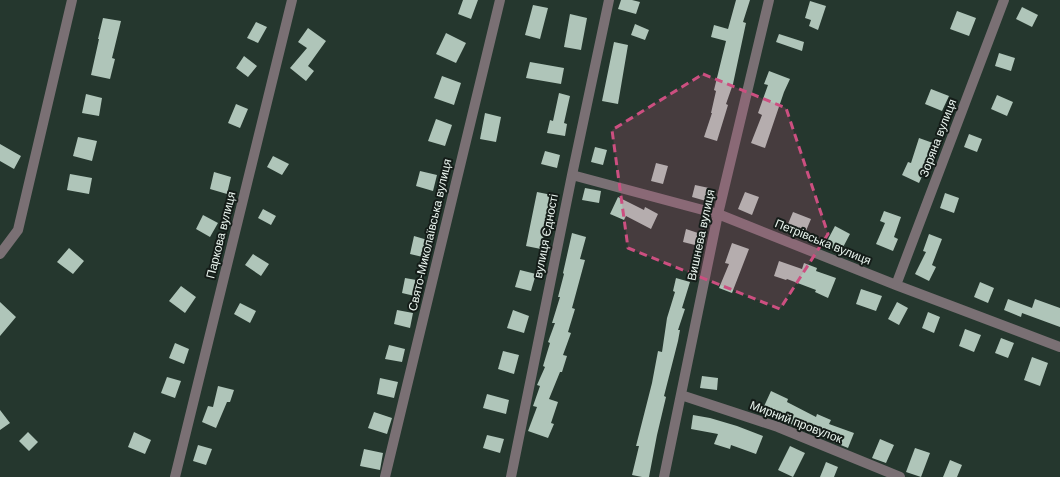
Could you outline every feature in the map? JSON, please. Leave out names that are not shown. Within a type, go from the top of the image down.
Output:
[{"type":"street","points":[[0,254],[18,230],[72,0]]},
{"type":"street","name":"Паркова вулиця","points":[[175,477],[292,0]]},
{"type":"street","name":"Свято-Миколаївська вулиця","points":[[385,477],[500,0]]},
{"type":"street","name":"вулиця Єдності","points":[[511,477],[609,0]]},
{"type":"street","name":"Вишнева вулиця","points":[[664,477],[718,214],[769,0]]},
{"type":"street","name":"Зоряна вулиця","points":[[896,285],[1004,0]]},
{"type":"street","name":"Петрівська вулиця","points":[[572,175],[718,214],[896,285],[1060,347]]},
{"type":"street","name":"Мирний провулок","points":[[681,395],[778,427],[900,477]]},
{"type":"highlighted area","points":[[703,74],[786,108],[828,234],[780,309],[628,248],[612,130]]},
{"type":"building","points":[[463,0],[478,0],[471,19],[458,14]]},
{"type":"building","points":[[621,0],[640,2],[636,14],[618,9]]},
{"type":"building","points":[[736,0],[750,0],[743,22],[746,23],[733,84],[726,104],[728,105],[717,141],[704,137],[712,113],[716,91],[714,90],[726,41],[711,37],[714,25],[728,29]]},
{"type":"building","points":[[810,1],[826,6],[818,30],[809,26],[811,20],[805,18]]},
{"type":"building","points":[[533,5],[548,8],[540,39],[525,35]]},
{"type":"building","points":[[1022,7],[1038,15],[1032,27],[1016,19]]},
{"type":"building","points":[[957,11],[976,18],[969,36],[950,29]]},
{"type":"building","points":[[570,14],[587,18],[581,50],[564,47]]},
{"type":"building","points":[[103,18],[121,21],[112,58],[115,59],[110,79],[91,75]]},
{"type":"building","points":[[256,22],[267,27],[258,43],[247,38]]},
{"type":"building","points":[[635,24],[649,30],[645,40],[631,35]]},
{"type":"building","points":[[308,28],[326,41],[308,66],[314,71],[306,81],[290,68],[307,48],[298,42]]},
{"type":"building","points":[[446,33],[466,43],[456,63],[436,54]]},
{"type":"building","points":[[779,34],[804,42],[802,51],[776,42]]},
{"type":"building","points":[[614,42],[628,45],[618,104],[602,101]]},
{"type":"building","points":[[999,53],[1015,58],[1011,71],[995,66]]},
{"type":"building","points":[[244,56],[257,66],[248,77],[236,68]]},
{"type":"building","points":[[530,62],[564,68],[561,84],[526,78]]},
{"type":"building","points":[[769,71],[790,79],[784,92],[765,148],[751,143],[762,115],[758,113],[768,85],[764,84]]},
{"type":"building","points":[[442,76],[461,83],[454,105],[434,98]]},
{"type":"building","points":[[931,89],[949,96],[942,111],[925,104]]},
{"type":"building","points":[[559,93],[570,96],[564,123],[567,124],[565,136],[547,133],[550,120],[553,121]]},
{"type":"building","points":[[86,94],[102,98],[99,116],[82,113]]},
{"type":"building","points":[[997,95],[1013,102],[1007,116],[991,109]]},
{"type":"building","points":[[236,104],[248,109],[240,128],[228,123]]},
{"type":"building","points":[[485,113],[501,117],[496,142],[480,139]]},
{"type":"building","points":[[436,119],[452,125],[445,146],[428,141]]},
{"type":"building","points":[[969,134],[982,139],[977,152],[964,147]]},
{"type":"building","points":[[78,137],[97,141],[92,161],[73,156]]},
{"type":"building","points":[[919,138],[933,143],[924,169],[925,170],[919,183],[902,175],[908,162],[911,163]]},
{"type":"building","points":[[0,144],[21,156],[14,169],[0,161]]},
{"type":"building","points":[[595,147],[607,150],[603,165],[591,162]]},
{"type":"building","points":[[545,151],[560,155],[557,168],[541,164]]},
{"type":"building","points":[[273,156],[289,164],[282,175],[267,167]]},
{"type":"building","points":[[656,163],[668,166],[663,184],[651,181]]},
{"type":"building","points":[[420,171],[437,175],[433,191],[416,186]]},
{"type":"building","points":[[214,172],[231,177],[227,194],[210,189]]},
{"type":"building","points":[[70,174],[92,178],[89,194],[67,190]]},
{"type":"building","points":[[695,185],[709,188],[706,201],[692,197]]},
{"type":"building","points":[[585,188],[601,191],[599,203],[582,200]]},
{"type":"building","points":[[537,192],[552,195],[541,249],[526,246]]},
{"type":"building","points":[[745,192],[759,197],[752,215],[738,209]]},
{"type":"building","points":[[945,193],[959,198],[954,213],[940,208]]},
{"type":"building","points":[[618,197],[644,210],[645,207],[658,214],[651,229],[626,216],[624,220],[610,214]]},
{"type":"building","points":[[263,209],[276,216],[271,225],[258,218]]},
{"type":"building","points":[[884,211],[901,217],[894,237],[898,239],[893,251],[876,244],[885,223],[880,221]]},
{"type":"building","points":[[793,212],[811,219],[803,238],[785,231]]},
{"type":"building","points":[[203,215],[218,223],[210,237],[196,229]]},
{"type":"building","points":[[835,226],[850,234],[840,253],[825,245]]},
{"type":"building","points":[[686,229],[698,233],[695,245],[683,242]]},
{"type":"building","points":[[572,233],[586,237],[580,259],[585,260],[572,308],[575,309],[568,332],[571,333],[563,355],[567,356],[562,372],[560,372],[549,399],[558,402],[551,423],[554,424],[548,438],[528,431],[537,407],[533,406],[540,386],[537,385],[545,367],[543,366],[550,343],[548,342],[555,323],[552,323],[560,297],[558,297]]},
{"type":"building","points":[[929,234],[942,239],[932,265],[936,267],[929,281],[915,274],[926,252],[923,251]]},
{"type":"building","points":[[414,236],[431,241],[427,258],[410,254]]},
{"type":"building","points":[[732,243],[749,249],[732,293],[719,288],[729,264],[725,263]]},
{"type":"building","points":[[69,248],[84,261],[73,274],[57,262]]},
{"type":"building","points":[[253,254],[269,264],[261,276],[245,265]]},
{"type":"building","points":[[779,261],[802,269],[804,263],[817,268],[816,271],[836,278],[828,298],[815,292],[816,290],[787,279],[774,276]]},
{"type":"building","points":[[520,270],[536,274],[531,291],[515,287]]},
{"type":"building","points":[[405,278],[422,281],[419,297],[402,293]]},
{"type":"building","points":[[676,278],[690,282],[682,308],[685,309],[678,330],[680,330],[678,341],[664,396],[666,397],[649,477],[642,477],[632,475],[639,446],[636,446],[652,383],[658,351],[662,352],[667,318],[675,292],[673,291]]},
{"type":"building","points":[[980,282],[994,288],[988,303],[974,297]]},
{"type":"building","points":[[181,286],[196,297],[185,313],[169,301]]},
{"type":"building","points":[[861,289],[882,296],[876,311],[856,304]]},
{"type":"building","points":[[1008,299],[1032,308],[1035,299],[1060,308],[1060,327],[1022,313],[1021,317],[1004,310]]},
{"type":"building","points":[[0,302],[16,317],[0,336]]},
{"type":"building","points":[[897,302],[908,308],[899,325],[888,319]]},
{"type":"building","points":[[240,303],[256,311],[250,323],[234,314]]},
{"type":"building","points":[[397,310],[413,313],[410,328],[394,324]]},
{"type":"building","points":[[513,310],[529,316],[524,333],[507,328]]},
{"type":"building","points":[[928,312],[940,317],[934,333],[922,328]]},
{"type":"building","points":[[965,329],[981,335],[974,352],[959,346]]},
{"type":"building","points":[[1001,338],[1014,343],[1008,358],[995,353]]},
{"type":"building","points":[[175,343],[189,349],[184,364],[169,358]]},
{"type":"building","points":[[389,345],[405,349],[402,362],[385,359]]},
{"type":"building","points":[[503,351],[519,355],[514,374],[498,369]]},
{"type":"building","points":[[1032,357],[1048,363],[1040,386],[1024,380]]},
{"type":"building","points":[[702,376],[718,378],[717,390],[700,388]]},
{"type":"building","points":[[167,377],[181,381],[175,398],[161,393]]},
{"type":"building","points":[[380,378],[398,382],[394,398],[377,394]]},
{"type":"building","points":[[218,386],[234,390],[230,402],[227,402],[216,428],[202,422],[208,406],[213,407]]},
{"type":"building","points":[[771,391],[788,399],[787,402],[816,417],[817,414],[831,420],[829,424],[854,433],[848,448],[779,418],[778,420],[761,413]]},
{"type":"building","points":[[487,394],[509,400],[506,414],[483,408]]},
{"type":"building","points":[[0,410],[10,423],[0,430]]},
{"type":"building","points":[[374,412],[392,418],[387,434],[368,428]]},
{"type":"building","points":[[693,415],[710,418],[737,426],[763,436],[756,454],[731,445],[730,449],[714,444],[718,434],[691,429]]},
{"type":"building","points":[[28,432],[38,442],[29,451],[19,441]]},
{"type":"building","points":[[134,432],[151,440],[145,454],[128,447]]},
{"type":"building","points":[[487,435],[504,439],[500,453],[483,448]]},
{"type":"building","points":[[880,439],[894,445],[886,463],[872,458]]},
{"type":"building","points":[[198,445],[212,449],[206,465],[193,461]]},
{"type":"building","points":[[790,446],[805,453],[793,477],[778,470]]},
{"type":"building","points":[[915,448],[930,453],[921,477],[906,472]]},
{"type":"building","points":[[364,449],[383,453],[380,470],[360,466]]},
{"type":"building","points":[[950,460],[962,465],[957,477],[943,477]]},
{"type":"building","points":[[826,462],[838,467],[834,477],[820,477]]}]
